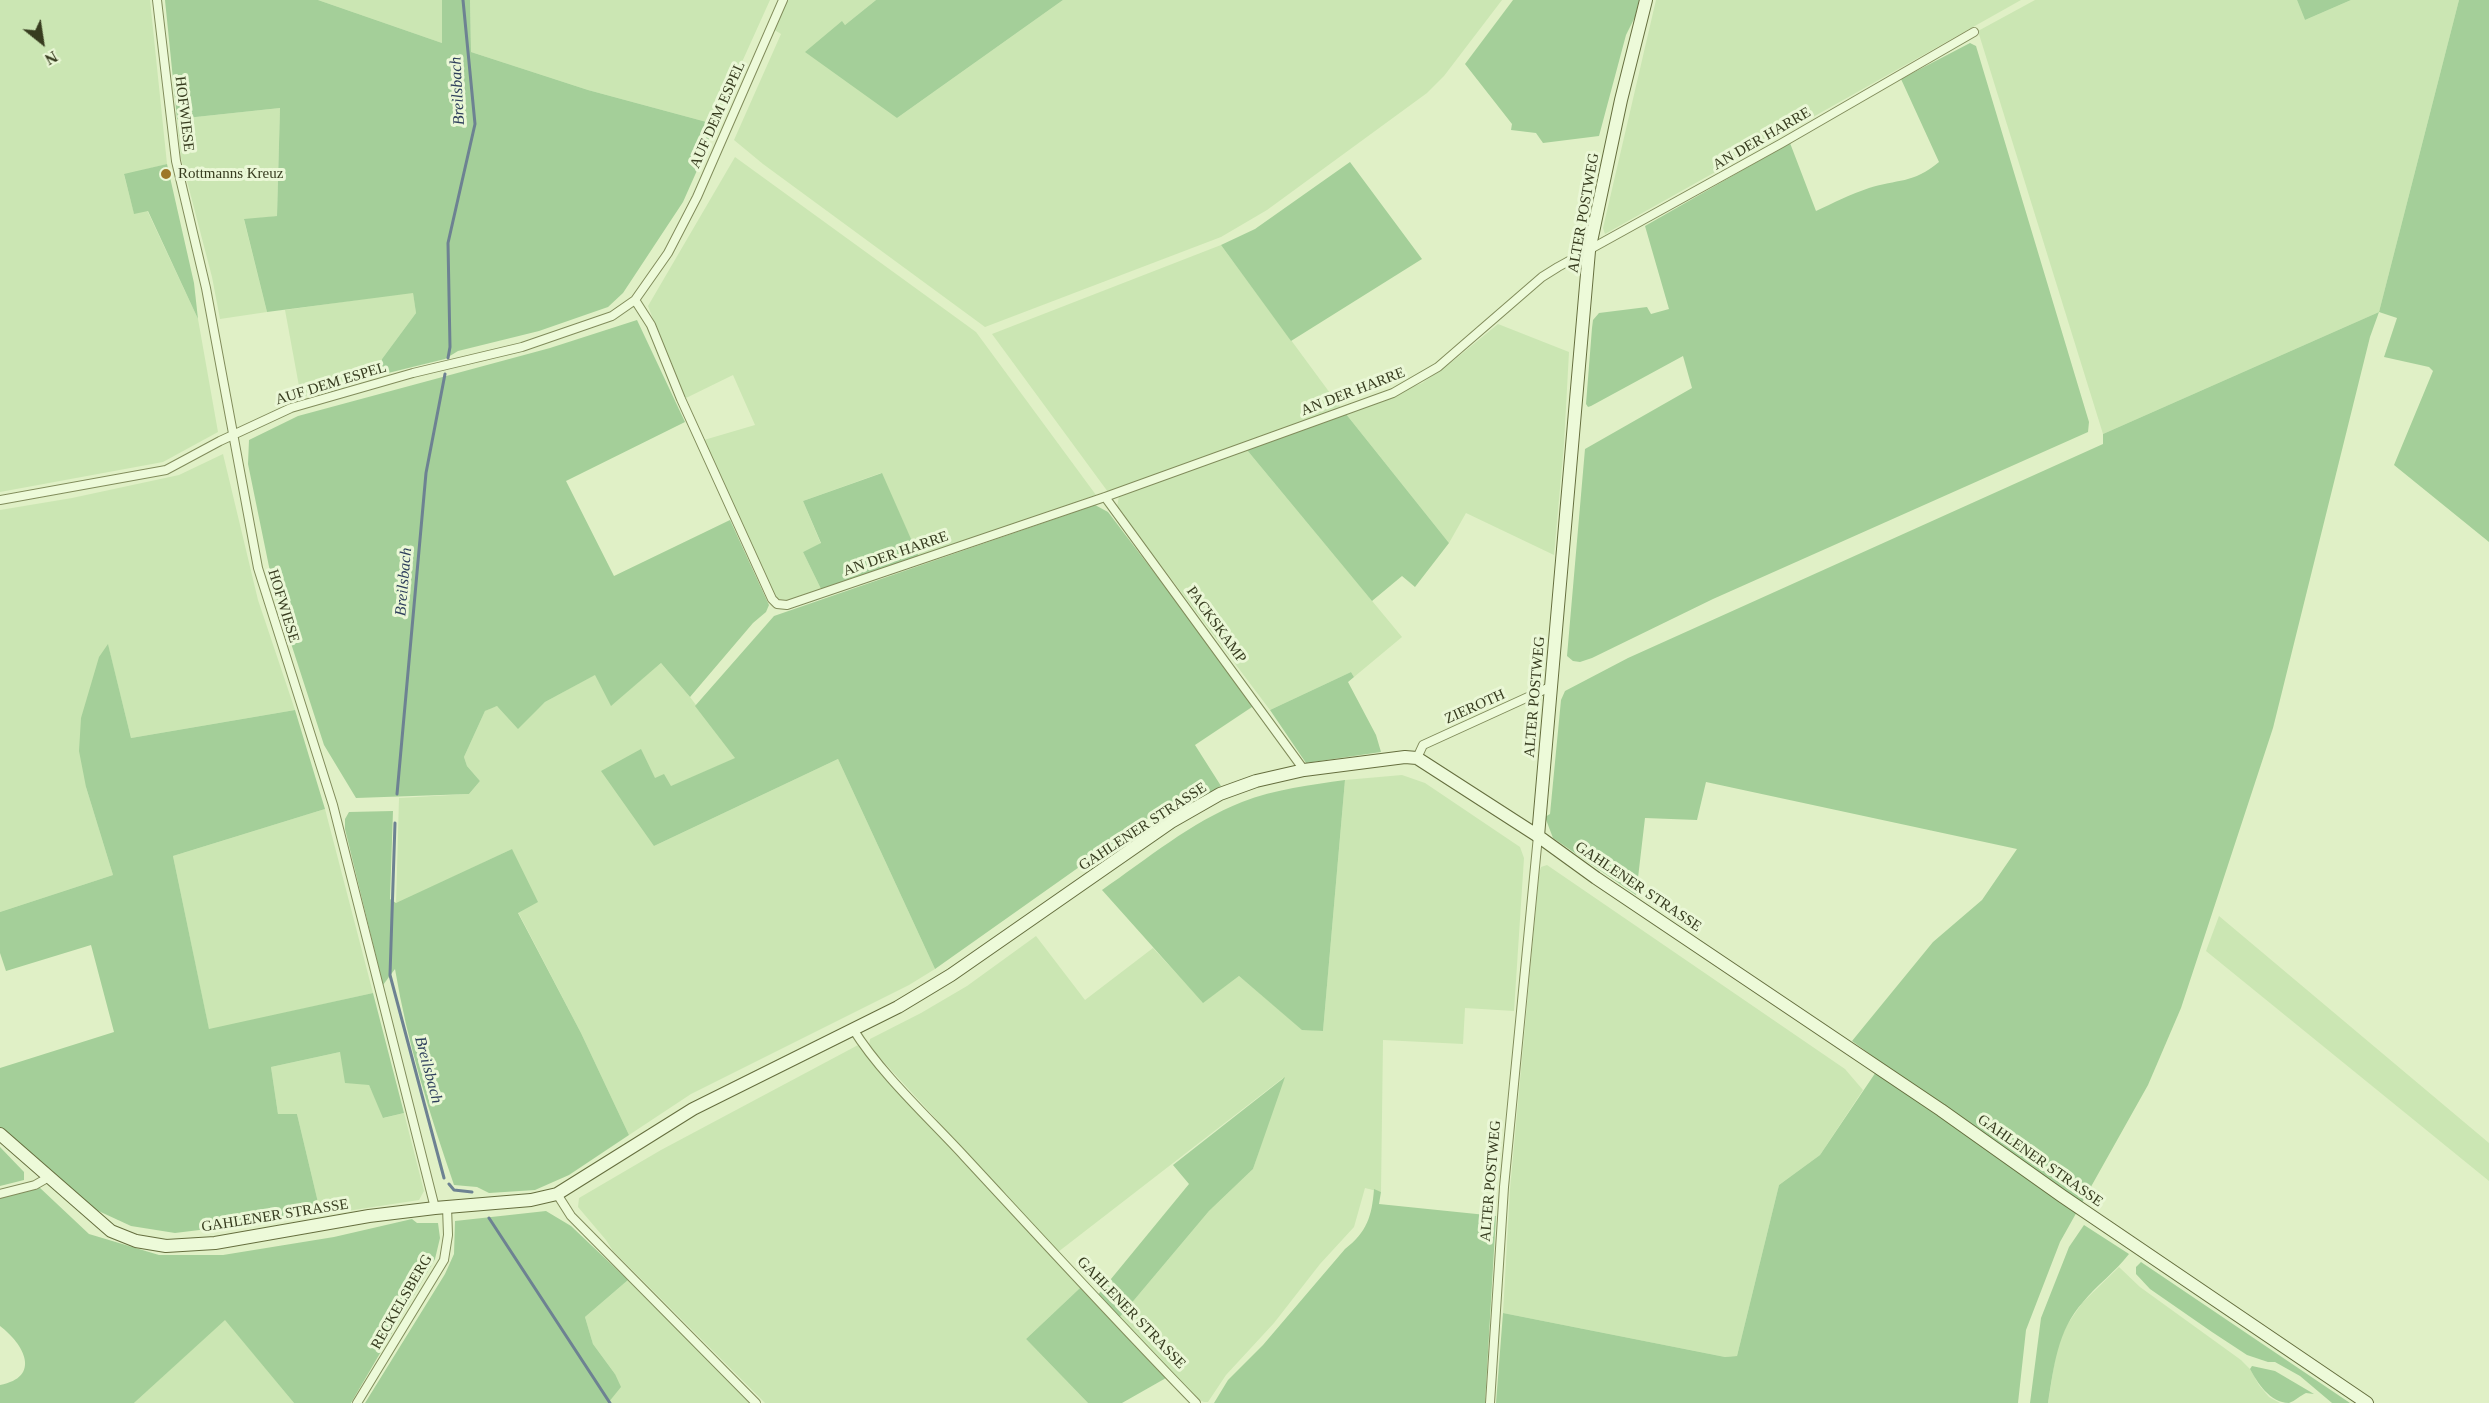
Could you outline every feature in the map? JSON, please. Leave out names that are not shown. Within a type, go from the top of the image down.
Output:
[{"type":"main road","name":"ALTER POSTWEG","points":[[1538,836],[1589,251],[1621,100],[1646,0]]},
{"type":"main road","name":"GAHLENER STRASSE","points":[[0,1134],[111,1231],[136,1241],[165,1246],[215,1243],[369,1216],[441,1207],[531,1200],[557,1194],[693,1109],[898,1007],[951,975],[1171,822],[1220,794],[1256,781],[1304,770],[1405,757],[1417,758],[1538,836],[2367,1403]]},
{"type":"street","name":"HOFWIESE","points":[[157,0],[176,161],[206,288],[258,568],[333,805],[441,1207]]},
{"type":"street","name":"AUF DEM ESPEL","points":[[0,500],[166,470],[234,434],[291,408],[522,347],[572,332],[612,316],[635,300],[668,253],[697,197],[783,0]]},
{"type":"street","name":"AN DER HARRE","points":[[635,300],[651,325],[681,399],[772,599],[777,604],[787,605],[1105,497],[1393,393],[1438,367],[1542,278],[1974,32]]},
{"type":"street","name":"PACKSKAMP","points":[[1105,497],[1304,770]]},
{"type":"street","name":"ZIEROTH","points":[[1417,758],[1423,745],[1550,687]]},
{"type":"street","name":"ALTER POSTWEG","points":[[1490,1403],[1504,1187],[1538,836]]},
{"type":"street","name":"GAHLENER STRASSE","points":[[853,1029],[864,1046],[913,1100],[1097,1300],[1196,1403]]},
{"type":"street","points":[[0,1194],[35,1185],[49,1177]]},
{"type":"street","points":[[557,1194],[571,1216],[756,1403]]},
{"type":"street","name":"RECKELSBERG","points":[[357,1403],[444,1260],[448,1235],[441,1207]]},
{"type":"green space","points":[[0,0],[150,0],[167,164],[124,175],[134,213],[147,210],[198,319],[218,432],[163,462],[0,492]]},
{"type":"green space","points":[[165,0],[318,0],[442,43],[442,0],[470,0],[471,52],[588,90],[714,124],[707,148],[683,202],[623,293],[608,307],[539,331],[458,351],[445,359],[380,375],[382,359],[416,313],[413,293],[267,312],[244,219],[277,216],[280,108],[177,119]]},
{"type":"green space","points":[[318,0],[442,0],[442,43]]},
{"type":"green space","points":[[470,0],[770,0],[714,124],[588,90],[471,52]]},
{"type":"green space","points":[[787,0],[876,0],[845,25],[842,21],[897,118],[1063,0],[1502,0],[1444,76],[1427,93],[1267,210],[1221,237],[985,327],[763,164],[734,140],[781,34],[773,29]]},
{"type":"green space","points":[[876,0],[1063,0],[897,118],[805,52],[842,21],[845,25]]},
{"type":"green space","points":[[1513,0],[1639,0],[1635,17],[1626,35],[1599,136],[1543,143],[1536,133],[1511,130],[1512,124],[1465,64]]},
{"type":"green space","points":[[1656,0],[2021,0],[1605,234],[1603,228]]},
{"type":"green space","points":[[2035,0],[2297,0],[2305,20],[2351,0],[2459,0],[2379,312],[2103,434],[1978,31]]},
{"type":"green space","points":[[2297,0],[2351,0],[2305,20]]},
{"type":"green space","points":[[2459,0],[2489,0],[2489,542],[2394,465],[2433,371],[2429,367],[2384,357],[2397,318],[2379,312]]},
{"type":"green space","points":[[1970,43],[1976,46],[2089,422],[2088,432],[1713,599],[1592,658],[1580,662],[1573,661],[1567,656],[1585,449],[1692,388],[1683,356],[1591,406],[1588,407],[1586,404],[1593,320],[1599,313],[1647,307],[1651,314],[1669,309],[1645,226],[1790,143],[1816,211],[1869,188],[1913,178],[1930,169],[1939,162],[1901,79]]},
{"type":"green space","points":[[280,108],[277,216],[244,220],[267,312],[220,319],[212,277],[181,158],[177,119]]},
{"type":"green space","points":[[735,157],[976,332],[1096,495],[919,557],[881,473],[803,501],[821,544],[803,552],[822,591],[785,603],[775,599],[704,440],[755,425],[733,375],[684,399],[648,306]]},
{"type":"green space","points":[[1350,162],[1422,259],[1291,341],[1221,245],[1255,229]]},
{"type":"green space","points":[[167,164],[194,283],[198,319],[148,211],[134,214],[124,174]]},
{"type":"green space","points":[[1221,245],[1341,408],[1108,492],[992,334]]},
{"type":"green space","points":[[413,292],[416,313],[382,359],[380,375],[301,397],[285,310]]},
{"type":"green space","points":[[2379,312],[2370,337],[2273,728],[2181,1008],[2148,1085],[2060,1242],[2026,1330],[2018,1403],[1496,1403],[1503,1313],[1725,1357],[1737,1356],[1779,1185],[1820,1155],[1882,1063],[1852,1041],[1933,942],[1982,900],[2017,849],[1706,782],[1697,820],[1645,818],[1636,895],[1553,838],[1545,817],[1550,814],[1561,700],[1565,691],[1628,658],[2103,444],[2103,434]]},
{"type":"green space","points":[[637,320],[685,422],[566,481],[614,576],[730,520],[769,605],[766,612],[753,623],[690,697],[661,663],[611,706],[595,675],[545,702],[518,729],[497,706],[485,711],[464,757],[467,766],[480,781],[469,794],[356,798],[324,745],[274,591],[248,464],[249,440],[298,416],[550,348]]},
{"type":"green space","points":[[1498,324],[1569,352],[1554,555],[1466,513],[1449,543],[1346,414],[1422,383]]},
{"type":"green space","points":[[1346,414],[1449,543],[1415,587],[1402,576],[1372,601],[1247,450]]},
{"type":"green space","points":[[1247,450],[1402,637],[1354,677],[1351,672],[1270,710],[1117,507],[1119,496]]},
{"type":"green space","points":[[223,454],[258,600],[295,710],[131,738],[108,645],[86,787],[113,875],[0,912],[0,510],[72,498],[179,475]]},
{"type":"green space","points":[[882,473],[919,557],[822,591],[803,552],[821,543],[803,501]]},
{"type":"green space","points":[[1095,505],[1108,512],[1255,705],[1195,745],[1221,786],[1164,822],[1157,812],[935,969],[838,759],[654,846],[601,771],[641,749],[655,778],[664,774],[671,786],[735,758],[695,706],[774,616]]},
{"type":"green space","points":[[108,644],[131,738],[295,710],[325,809],[173,856],[209,1029],[373,993],[404,1113],[383,1118],[369,1085],[345,1083],[340,1052],[271,1067],[278,1114],[297,1114],[321,1215],[175,1233],[131,1226],[92,1208],[0,1127],[0,1068],[114,1032],[91,945],[6,971],[0,953],[0,912],[113,875],[86,787],[79,751],[81,718],[99,657]]},
{"type":"green space","points":[[661,663],[736,758],[670,787],[654,846],[838,759],[935,969],[909,985],[691,1094],[629,1135],[581,1033],[518,912],[512,849],[396,904],[399,798],[469,794],[480,781],[467,766],[464,757],[485,711],[497,706],[522,723],[545,702],[596,674],[611,705]]},
{"type":"green space","points":[[1351,672],[1354,677],[1348,682],[1376,735],[1381,752],[1306,763],[1270,710]]},
{"type":"green space","points":[[1402,775],[1425,783],[1520,847],[1524,858],[1514,1011],[1465,1008],[1463,1044],[1383,1040],[1381,1192],[1365,1188],[1354,1227],[1320,1264],[1274,1323],[1226,1375],[1208,1402],[1204,1402],[1199,1400],[1119,1318],[1209,1211],[1253,1169],[1283,1078],[1058,1252],[869,1046],[870,1039],[967,986],[1036,936],[1085,1000],[1153,948],[1203,1002],[1239,976],[1302,1029],[1323,1031],[1345,780]]},
{"type":"green space","points":[[1345,780],[1323,1031],[1302,1030],[1239,976],[1203,1003],[1102,890],[1170,842],[1223,810],[1267,794]]},
{"type":"green space","points":[[325,809],[373,993],[209,1030],[173,856]]},
{"type":"green space","points":[[393,811],[390,899],[396,903],[512,849],[538,902],[518,913],[581,1033],[629,1135],[569,1175],[535,1190],[489,1193],[477,1187],[454,1185],[420,1078],[395,969],[383,985],[345,829],[345,819],[349,812]]},
{"type":"green space","points":[[1547,865],[1845,1069],[1863,1090],[1820,1155],[1779,1185],[1737,1356],[1725,1357],[1503,1313],[1510,1189],[1539,874],[1541,867]]},
{"type":"green space","points":[[2219,916],[2489,1143],[2489,1181],[2206,951]]},
{"type":"green space","points":[[860,1044],[1080,1288],[1026,1339],[1088,1403],[765,1403],[613,1251],[578,1207],[579,1198],[661,1150]]},
{"type":"green space","points":[[340,1052],[369,1085],[384,1118],[404,1113],[424,1191],[419,1200],[321,1215],[297,1114],[278,1114],[271,1067]]},
{"type":"green space","points":[[1285,1077],[1253,1169],[1209,1211],[1119,1318],[1097,1296],[1189,1184],[1173,1165]]},
{"type":"green space","points":[[0,1147],[24,1172],[24,1180],[0,1186]]},
{"type":"green space","points":[[39,1187],[89,1234],[159,1255],[223,1255],[334,1237],[412,1219],[417,1223],[438,1223],[440,1238],[435,1259],[351,1403],[294,1403],[225,1320],[134,1403],[0,1403],[0,1385],[13,1381],[21,1375],[25,1368],[25,1359],[16,1342],[0,1326],[0,1198]]},
{"type":"green space","points":[[1374,1189],[1381,1192],[1379,1204],[1496,1216],[1485,1403],[1214,1403],[1228,1380],[1263,1345],[1345,1249],[1359,1236],[1370,1215]]},
{"type":"green space","points":[[546,1211],[571,1226],[628,1280],[585,1317],[593,1344],[615,1374],[621,1387],[608,1403],[365,1403],[445,1274],[454,1254],[455,1221]]},
{"type":"green space","points":[[2084,1225],[2129,1254],[2083,1302],[2067,1325],[2058,1350],[2048,1403],[2030,1403],[2041,1318],[2069,1247]]},
{"type":"green space","points":[[2141,1262],[2350,1403],[2332,1403],[2300,1376],[2275,1362],[2247,1355],[2212,1332],[2150,1289],[2136,1274],[2136,1267]]},
{"type":"green space","points":[[2119,1267],[2140,1287],[2241,1360],[2269,1397],[2280,1403],[2048,1403],[2057,1346],[2067,1325],[2082,1303]]},
{"type":"green space","points":[[628,1280],[750,1403],[608,1403],[615,1374],[593,1344],[585,1317]]},
{"type":"green space","points":[[1080,1288],[1166,1378],[1122,1403],[1088,1403],[1026,1339]]},
{"type":"green space","points":[[225,1319],[294,1403],[134,1403]]},
{"type":"green space","points":[[2252,1366],[2275,1371],[2314,1394],[2306,1393],[2289,1403],[2276,1400],[2260,1385],[2250,1369]]},
{"type":"waterway","name":"Breilsbach","points":[[448,358],[450,347],[448,243],[475,124],[463,0]]},
{"type":"waterway","name":"Breilsbach","points":[[397,794],[426,473],[445,374]]},
{"type":"waterway","name":"Breilsbach","points":[[395,823],[390,975],[444,1178]]},
{"type":"waterway","name":"Breilsbach","points":[[449,1184],[454,1190],[472,1192]]},
{"type":"waterway","name":"Breilsbach","points":[[489,1218],[610,1403]]},
{"type":"place","name":"Rottmanns Kreuz","points":[[166,174]]}]
